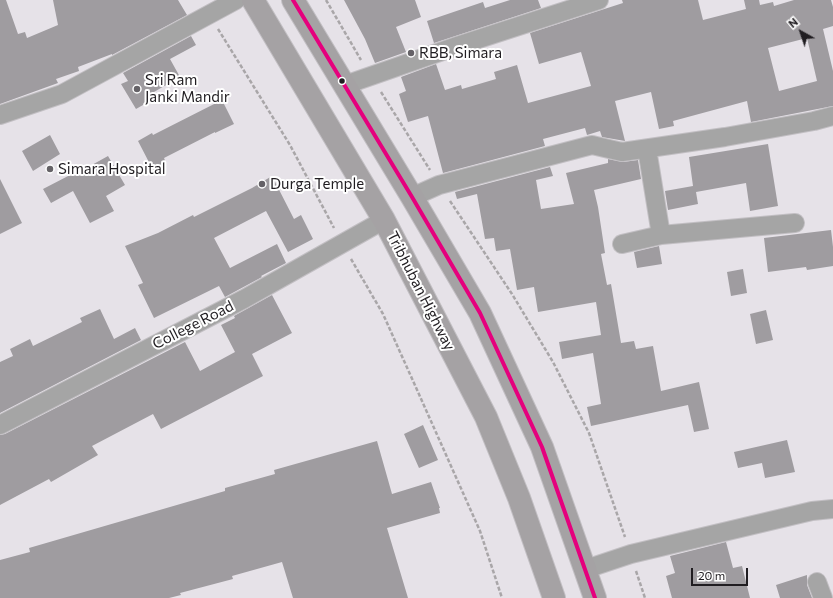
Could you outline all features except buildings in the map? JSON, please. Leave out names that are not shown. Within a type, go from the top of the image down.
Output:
[{"type":"highway","name":"Tribhuban Highway","points":[[253,0],[384,220],[486,417],[519,498],[554,598]]},
{"type":"highway","points":[[293,0],[480,313],[539,440],[586,569],[595,598]]},
{"type":"street","points":[[0,114],[62,94],[236,0]]},
{"type":"street","points":[[345,85],[558,12],[599,0]]},
{"type":"street","points":[[412,197],[439,184],[592,145],[622,152],[647,149],[725,137],[814,121],[833,116]]},
{"type":"street","points":[[647,149],[661,235]]},
{"type":"street","name":"College Road","points":[[0,425],[244,299],[384,220]]},
{"type":"street","points":[[622,244],[661,235],[795,223]]},
{"type":"street","points":[[586,569],[631,554],[812,511],[833,509]]},
{"type":"path","points":[[326,0],[371,76],[439,184],[512,294],[553,362],[589,433],[645,598]]},
{"type":"path","points":[[209,15],[290,145],[343,244],[383,314],[480,531],[502,598]]},
{"type":"transit line","points":[[293,0],[480,313],[542,447],[595,598]]},
{"type":"place","name":"RBB, Simara","points":[[411,53]]},
{"type":"place","name":"Sri Ram Janki Mandir","points":[[137,89]]},
{"type":"place","name":"Simara Hospital","points":[[50,169]]},
{"type":"place","name":"Durga Temple","points":[[262,184]]}]
